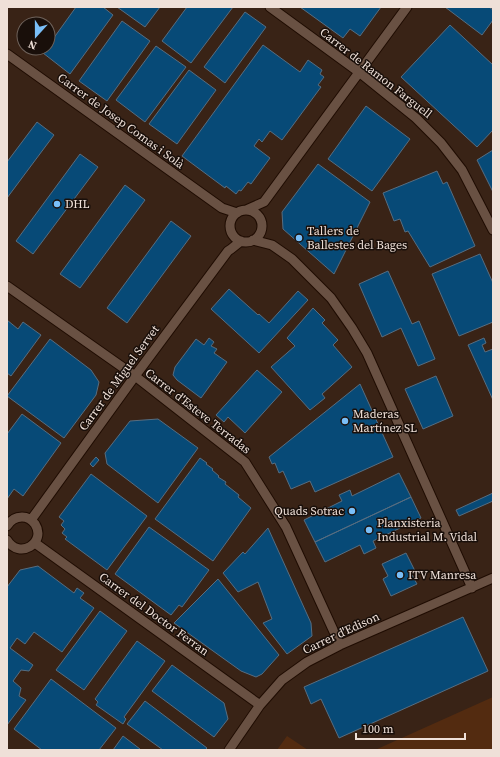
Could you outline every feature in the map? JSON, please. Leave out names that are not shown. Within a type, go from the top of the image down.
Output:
[{"type":"street","name":"Carrer de Ramon Farguell","points":[[270,7],[359,72],[416,118],[441,143],[462,170],[493,230]]},
{"type":"street","points":[[264,202],[262,225],[259,236],[246,242],[235,237],[231,226],[233,217],[241,211],[264,202],[407,7]]},
{"type":"street","name":"Carrer de Josep Comas i Solà","points":[[7,54],[222,208],[237,213]]},
{"type":"street","name":"Carrer de Josep Comas i Solà","points":[[222,208],[231,226]]},
{"type":"street","points":[[246,210],[256,213],[259,216],[272,245]]},
{"type":"street","name":"Carrer de Miguel Servet","points":[[228,251],[231,226]]},
{"type":"street","points":[[253,240],[272,245],[292,259],[332,298],[356,334],[367,353],[472,588]]},
{"type":"street","name":"Carrer de Miguel Servet","points":[[31,520],[228,251],[241,241]]},
{"type":"street","name":"Carrer d'Esteve Terradas","points":[[7,286],[135,376],[245,462],[286,527],[340,645]]},
{"type":"street","points":[[8,524],[14,519],[20,517],[25,518],[31,520],[38,531],[35,543],[32,546],[25,549],[9,546]]},
{"type":"street","name":"Carrer del Doctor Ferran","points":[[35,543],[260,705]]},
{"type":"street","name":"Carrer d'Edison","points":[[230,750],[260,705],[282,680],[307,662],[340,645],[493,578]]},
{"type":"shaded area","points":[[493,697],[493,750],[375,750]]},
{"type":"shaded area","points":[[287,736],[308,750],[277,750]]},
{"type":"building","points":[[76,7],[103,7],[113,15],[70,74],[47,56],[56,56],[56,35]]},
{"type":"building","points":[[117,7],[160,7],[145,27]]},
{"type":"building","points":[[187,7],[233,7],[191,63],[162,41]]},
{"type":"building","points":[[300,7],[381,7],[360,36],[350,29],[343,38]]},
{"type":"building","points":[[445,7],[489,7],[493,10],[493,20],[482,35]]},
{"type":"building","points":[[245,12],[266,27],[225,83],[204,67]]},
{"type":"building","points":[[122,21],[150,41],[107,101],[79,81]]},
{"type":"building","points":[[450,25],[493,65],[493,130],[477,147],[401,77]]},
{"type":"building","points":[[263,45],[300,72],[308,60],[322,70],[320,74],[324,77],[318,85],[321,87],[282,140],[270,131],[262,142],[259,139],[254,146],[270,158],[251,184],[248,182],[241,191],[239,190],[236,194],[226,186],[225,188],[182,156]]},
{"type":"building","points":[[156,46],[186,67],[145,122],[116,100]]},
{"type":"building","points":[[189,70],[216,90],[177,144],[149,124]]},
{"type":"building","points":[[366,106],[410,139],[372,191],[328,159]]},
{"type":"building","points":[[37,122],[54,135],[7,198],[7,162]]},
{"type":"building","points":[[493,150],[493,192],[477,160]]},
{"type":"building","name":"DHL","points":[[80,154],[98,167],[33,254],[16,241]]},
{"type":"building","points":[[318,164],[370,202],[334,274],[283,229],[282,212]]},
{"type":"building","points":[[437,171],[443,184],[447,182],[475,246],[430,267],[408,231],[405,232],[400,219],[394,221],[383,193]]},
{"type":"building","points":[[125,185],[145,200],[80,288],[60,274]]},
{"type":"building","points":[[171,221],[191,236],[127,323],[107,308]]},
{"type":"building","points":[[480,254],[493,283],[493,322],[459,336],[432,274]]},
{"type":"building","points":[[388,271],[412,324],[419,321],[435,359],[418,366],[401,328],[382,337],[359,284]]},
{"type":"building","points":[[229,289],[269,323],[298,291],[308,300],[259,353],[211,309]]},
{"type":"building","points":[[313,308],[325,320],[322,323],[338,340],[333,345],[352,367],[322,394],[325,398],[310,410],[271,367],[295,346],[287,338]]},
{"type":"building","points":[[7,320],[18,329],[23,322],[41,335],[11,376],[7,373]]},
{"type":"building","points":[[209,338],[214,342],[211,346],[217,349],[214,353],[227,362],[201,398],[177,380],[173,375],[175,367],[196,339],[204,345]]},
{"type":"building","points":[[484,338],[486,343],[482,345],[485,352],[493,349],[493,400],[468,345]]},
{"type":"building","points":[[50,339],[91,370],[99,382],[96,395],[64,438],[7,396]]},
{"type":"building","points":[[257,370],[282,392],[245,433],[228,417],[224,422],[216,415]]},
{"type":"building","points":[[436,376],[453,416],[423,429],[405,389]]},
{"type":"building","name":"Maderas Martínez SL","points":[[360,384],[393,457],[315,492],[310,481],[291,489],[283,471],[279,473],[275,463],[272,464],[269,457]]},
{"type":"building","points":[[22,414],[61,443],[23,496],[14,489],[7,499],[7,434]]},
{"type":"building","points":[[158,419],[198,448],[158,503],[107,464],[105,453],[130,421]]},
{"type":"building","points":[[96,457],[99,460],[93,467],[90,464]]},
{"type":"building","points":[[200,458],[207,463],[206,464],[219,476],[218,477],[226,482],[225,484],[239,495],[238,497],[251,508],[213,561],[155,519]]},
{"type":"building","name":"Quads Sotrac","points":[[399,473],[411,497],[315,542],[304,520],[342,501],[339,495],[350,490],[352,496]]},
{"type":"building","points":[[91,474],[147,516],[107,570],[65,539],[67,537],[62,533],[65,529],[61,525],[64,521],[59,517]]},
{"type":"building","points":[[493,493],[493,501],[459,516],[456,510]]},
{"type":"building","name":"Planxisteria Industrial M. Vidal","points":[[411,497],[421,518],[373,541],[376,548],[364,554],[360,545],[325,562],[315,542]]},
{"type":"building","points":[[149,527],[209,570],[182,607],[179,605],[171,615],[115,574]]},
{"type":"building","points":[[268,528],[311,623],[312,636],[287,654],[263,623],[272,619],[258,582],[238,592],[223,573],[243,552],[245,554]]},
{"type":"building","name":"ITV Manresa","points":[[406,553],[415,571],[411,573],[417,584],[391,596],[383,579],[388,576],[382,564]]},
{"type":"building","points":[[38,566],[74,593],[77,588],[84,593],[80,598],[94,608],[62,652],[34,632],[25,644],[17,638],[10,648],[33,665],[29,671],[21,670],[13,681],[21,688],[19,696],[26,700],[7,725],[7,587],[20,570]]},
{"type":"building","points":[[218,579],[279,655],[262,674],[256,677],[241,671],[174,623]]},
{"type":"building","points":[[100,611],[127,631],[84,690],[56,670]]},
{"type":"building","points":[[463,617],[488,671],[339,738],[321,699],[311,704],[304,687]]},
{"type":"building","points":[[137,641],[165,661],[124,717],[126,719],[123,724],[96,705],[98,702],[95,699]]},
{"type":"building","points":[[172,665],[224,703],[228,719],[214,737],[152,691]]},
{"type":"building","points":[[51,679],[116,728],[99,750],[42,750],[14,729]]},
{"type":"building","points":[[145,701],[207,748],[205,750],[163,750],[127,724]]},
{"type":"building","points":[[123,736],[140,749],[140,750],[113,750]]},
{"type":"place","name":"DHL","points":[[57,204]]},
{"type":"place","name":"Tallers de Ballestes del Bages","points":[[299,238]]},
{"type":"place","name":"Maderas Martínez SL","points":[[345,421]]},
{"type":"place","name":"Quads Sotrac","points":[[352,511]]},
{"type":"place","name":"Planxisteria Industrial M. Vidal","points":[[369,530]]},
{"type":"place","name":"ITV Manresa","points":[[400,575]]}]
